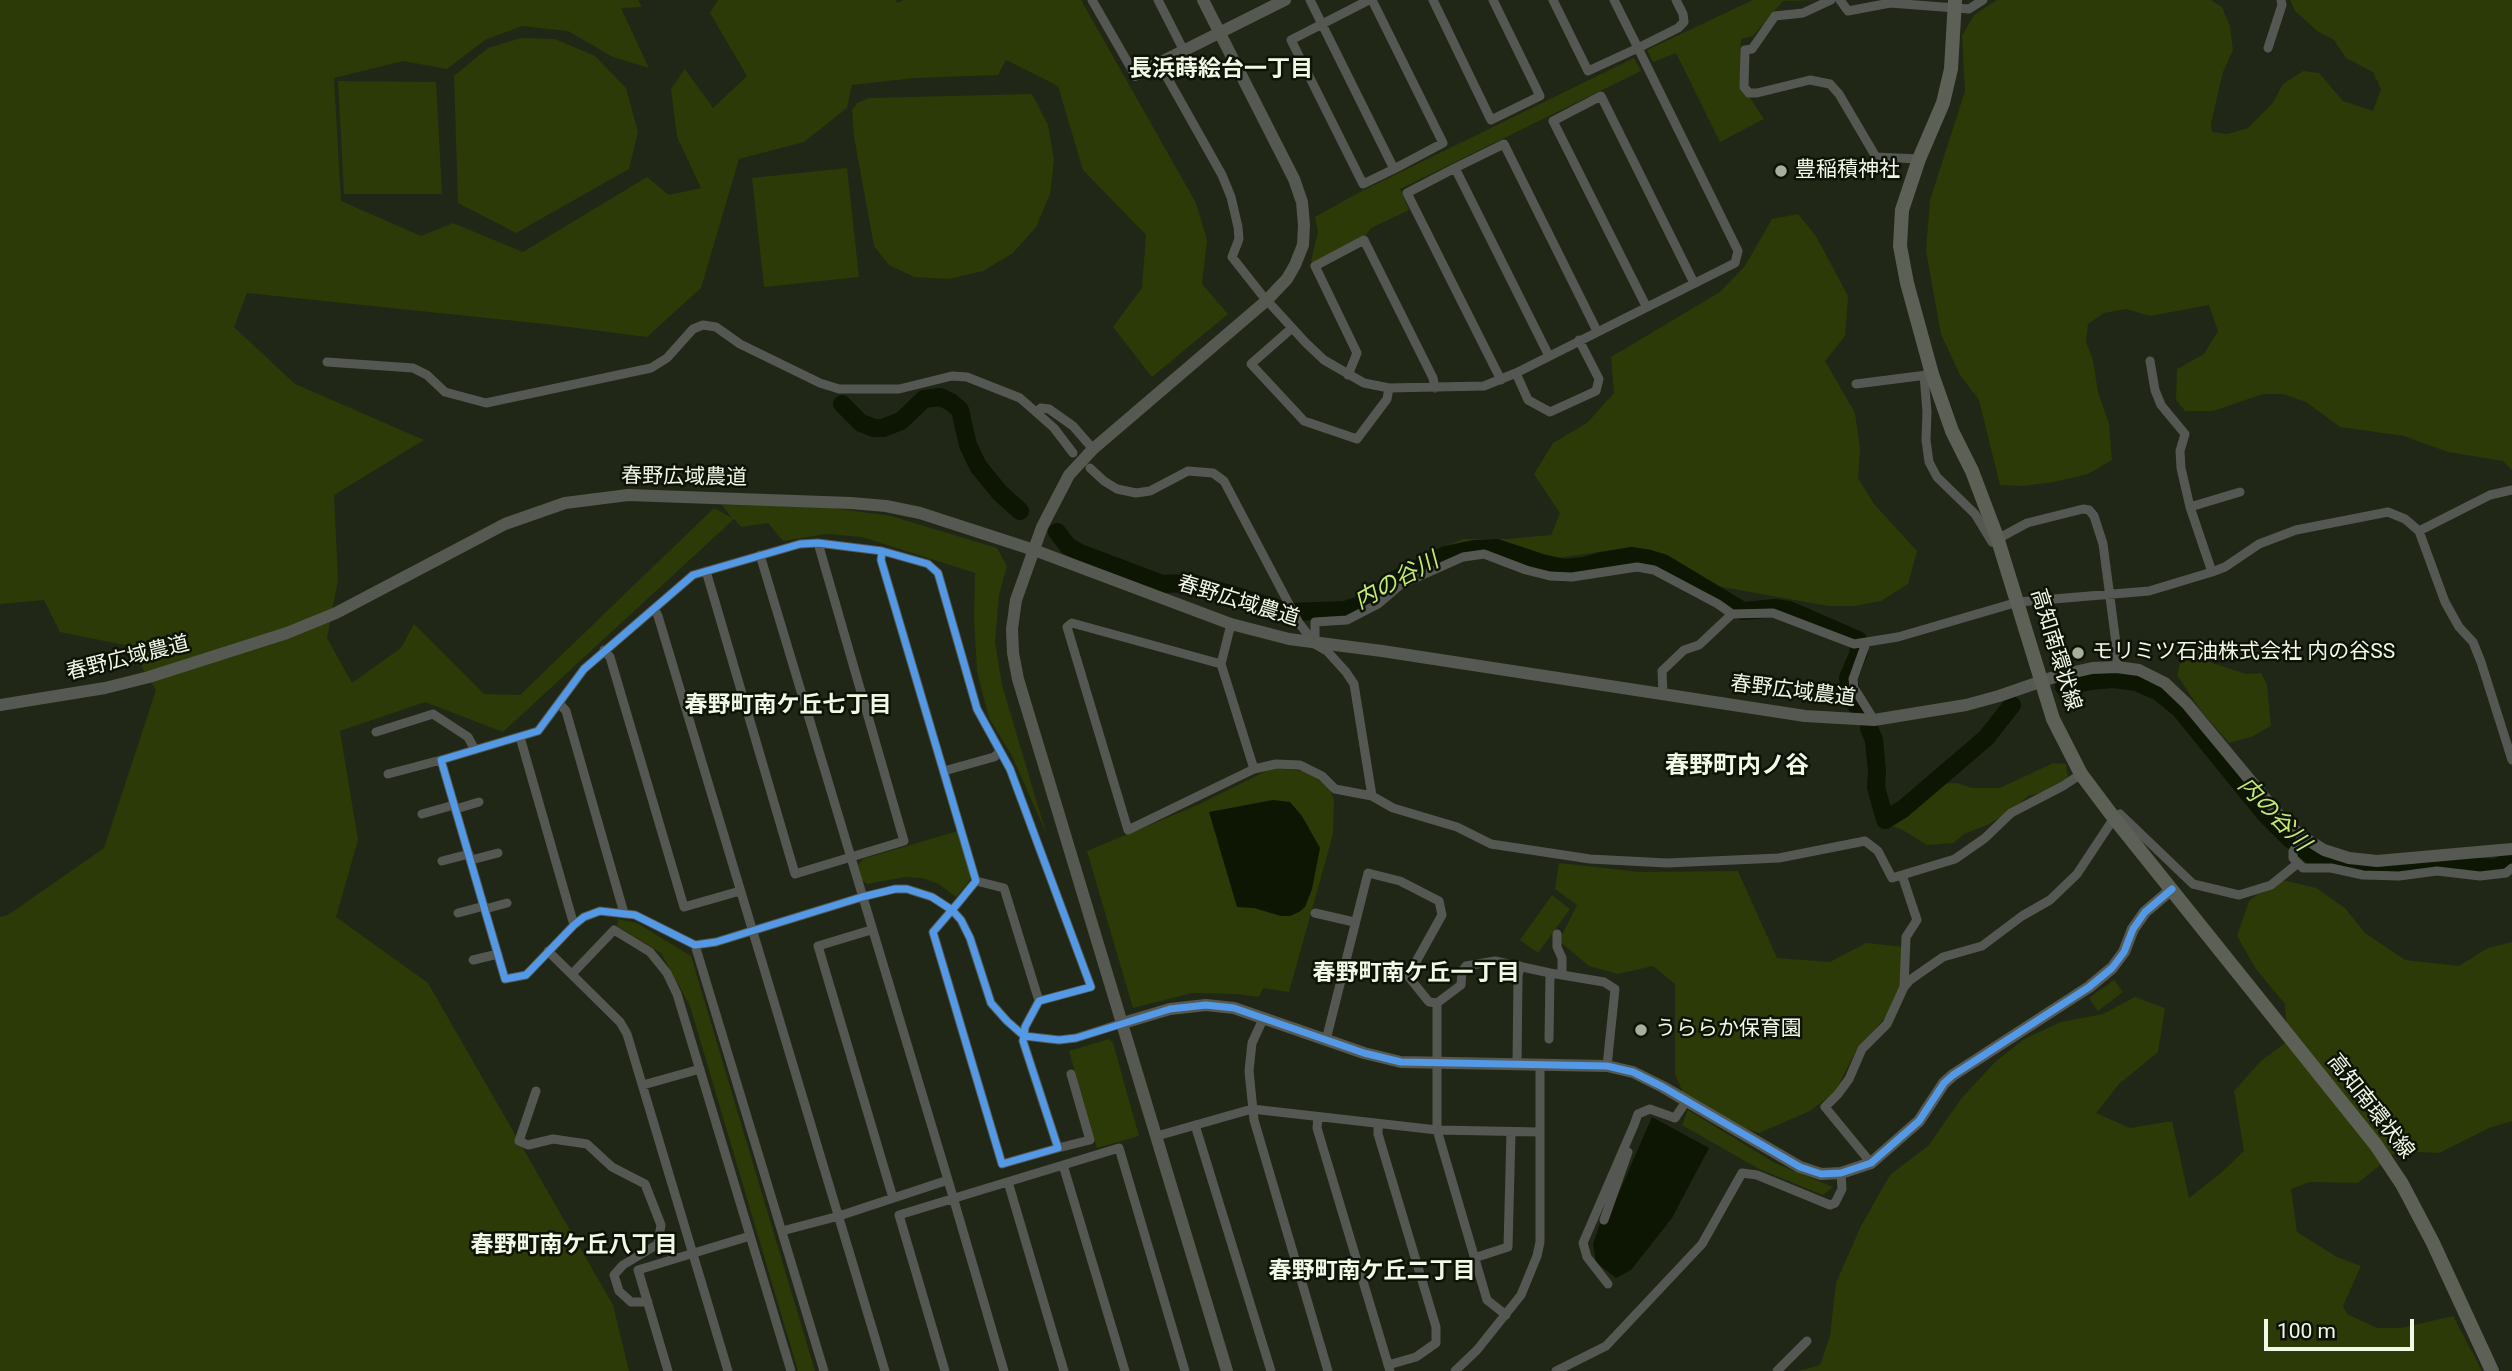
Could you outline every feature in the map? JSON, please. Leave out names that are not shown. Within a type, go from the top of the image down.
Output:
[{"type":"main road","name":"高知南環状線","points":[[1955,4],[1951,69],[1943,103],[1919,159],[1902,210],[1900,246],[1928,374],[1972,471],[1997,537],[2053,719],[2081,774],[2114,818],[2376,1146],[2402,1184],[2433,1243],[2492,1371]]},
{"type":"street","points":[[1093,0],[1135,75],[1285,0]]},
{"type":"street","points":[[1158,0],[1183,49]]},
{"type":"street","points":[[1203,0],[1294,179],[1301,202],[1303,245],[1287,279],[1266,301],[1093,449],[1069,475],[1058,493],[1034,551],[1016,600],[1012,629],[1013,653],[1022,693],[1227,1371]]},
{"type":"street","points":[[1310,0],[1394,169]]},
{"type":"street","points":[[1370,0],[1443,143],[1363,184],[1291,40],[1321,23],[1370,0]]},
{"type":"street","points":[[1433,0],[1491,120],[1540,96],[1493,0]]},
{"type":"street","points":[[1553,0],[1588,71],[1678,28],[1684,22],[1676,0]]},
{"type":"street","points":[[1158,62],[1222,175],[1231,197],[1239,239],[1232,257],[1266,301],[1324,360],[1364,383],[1390,388],[1484,386],[1516,373],[1735,263],[1738,251],[1614,0]]},
{"type":"street","points":[[1831,0],[1802,13],[1775,16],[1752,49],[1745,50],[1744,87],[1749,93],[1757,93],[1810,80],[1830,84],[1839,94],[1876,158],[1919,159]]},
{"type":"street","points":[[1840,0],[1848,11],[1890,1],[1955,4],[1969,9],[1983,0]]},
{"type":"street","points":[[2268,47],[2282,5],[2280,0]]},
{"type":"street","points":[[1646,306],[1553,121],[1601,96],[1694,283]]},
{"type":"street","points":[[1500,380],[1407,193],[1455,168],[1504,144],[1597,331]]},
{"type":"street","points":[[1455,168],[1549,356]]},
{"type":"street","points":[[1348,375],[1357,353],[1315,266],[1364,240],[1433,378],[1435,388]]},
{"type":"street","points":[[327,362],[413,368],[427,375],[445,392],[486,403],[651,368],[667,358],[693,329],[703,325],[716,327],[740,344],[820,383],[839,389],[899,390],[951,376],[967,377],[1020,398],[1054,428],[1073,453]]},
{"type":"street","points":[[1292,328],[1251,364],[1304,421],[1357,439],[1387,399],[1390,388]]},
{"type":"street","points":[[1516,373],[1528,400],[1550,412],[1596,391],[1599,379],[1579,340]]},
{"type":"street","points":[[2150,360],[2155,390],[2161,405],[2185,434],[2180,451],[2190,507],[2212,572]]},
{"type":"street","points":[[1856,384],[1928,374],[1926,440],[1929,462],[1937,477],[1975,514],[1992,542],[2027,523],[2083,509],[2089,510],[2094,516],[2103,544],[2117,667]]},
{"type":"street","points":[[1037,412],[1041,408],[1049,410],[1073,426],[1093,449]]},
{"type":"street","points":[[1090,468],[1117,489],[1136,493],[1150,491],[1188,471],[1213,473],[1224,481],[1299,623],[1315,644],[1327,651],[1354,684],[1372,796]]},
{"type":"street","points":[[2418,531],[2490,495],[2512,490]]},
{"type":"street","points":[[2190,507],[2240,492]]},
{"type":"street","name":"春野広域農道","points":[[0,705],[105,688],[254,645],[336,613],[505,524],[552,507],[628,495],[762,498],[886,506],[920,513],[1034,551],[1231,624],[1315,644],[1382,651],[1805,716],[1874,720],[1966,705],[2092,668],[2139,670],[2165,683],[2187,704],[2301,839],[2349,858],[2376,861],[2512,849]]},
{"type":"street","points":[[1315,644],[1315,622],[1347,620],[1378,604],[1400,585],[1463,557],[1484,554],[1550,576],[1572,577],[1637,567],[1654,570],[1732,614],[1773,613],[1860,643],[1898,637],[2018,602],[2149,591],[2225,567],[2259,544],[2320,524],[2388,512],[2405,519],[2418,531],[2445,603],[2459,627],[2473,642],[2512,760]]},
{"type":"street","points":[[388,774],[538,731],[584,669],[693,575],[800,544],[882,551],[928,564],[938,572],[977,709],[1010,769],[1091,987],[1040,1001],[1025,1027],[1023,1041],[1058,1148]]},
{"type":"street","points":[[706,571],[795,874],[904,841],[818,544]]},
{"type":"street","points":[[882,551],[881,560],[976,881]]},
{"type":"street","points":[[760,555],[1004,1371]]},
{"type":"street","points":[[654,610],[885,1371]]},
{"type":"street","points":[[1663,694],[1662,671],[1684,650],[1699,645],[1732,614]]},
{"type":"street","points":[[1221,664],[1072,623],[1067,627],[1128,830],[1254,769],[1276,764],[1300,765],[1322,776],[1335,789],[1372,796],[1393,808],[1457,827],[1491,844],[1590,859],[1667,863],[1779,858],[1865,841],[1878,851],[1892,878],[1955,859],[1985,838],[2011,813],[2081,774]]},
{"type":"street","points":[[1231,624],[1221,664],[1254,769]]},
{"type":"street","points":[[1860,643],[1853,679],[1854,688],[1874,720]]},
{"type":"street","points":[[604,650],[610,657],[684,907],[740,891]]},
{"type":"street","points":[[559,703],[565,711],[624,913]]},
{"type":"street","points":[[376,732],[433,715],[468,737],[475,750]]},
{"type":"street","points":[[520,737],[574,925]]},
{"type":"street","points":[[944,771],[994,757],[1000,752]]},
{"type":"street","points":[[441,760],[505,979],[526,975],[574,925],[584,917],[600,911],[635,915],[695,945],[752,931],[862,897],[895,889],[907,890],[932,897],[952,910],[961,920],[970,938],[991,1003],[1024,1036],[1059,1040],[1076,1038],[1170,1009],[1206,1005],[1234,1008],[1364,1053],[1401,1062],[1607,1066],[1633,1072],[1687,1100],[1800,1167],[1821,1174],[1841,1173],[1871,1163],[1919,1121],[1944,1083],[1953,1075],[2089,987],[2112,968],[2124,952],[2133,929],[2145,912],[2172,889]]},
{"type":"street","points":[[422,814],[479,802]]},
{"type":"street","points":[[1871,1163],[1825,1107],[1849,1079],[1862,1049],[1887,1024],[1904,987],[1943,957],[1982,946],[2022,916],[2050,900],[2077,874],[2114,818],[2120,814],[2193,884],[2239,895],[2272,885],[2297,864]]},
{"type":"street","points":[[2301,839],[2292,851],[2293,858],[2303,868],[2330,868],[2348,873],[2387,876],[2437,871],[2480,876],[2506,873],[2512,868]]},
{"type":"street","points":[[442,861],[498,853]]},
{"type":"street","points":[[1326,1040],[1368,873],[1400,881],[1440,901],[1442,915],[1408,976],[1429,1002],[1437,1003],[1461,985],[1462,971],[1466,966],[1495,961],[1604,982],[1615,989],[1607,1066]]},
{"type":"street","points":[[1902,875],[1917,919],[1906,937],[1904,987]]},
{"type":"street","points":[[976,881],[1004,888],[1040,1001]]},
{"type":"street","points":[[976,881],[933,932],[1002,1164],[1090,1140],[1071,1074]]},
{"type":"street","points":[[458,913],[507,902]]},
{"type":"street","points":[[1315,913],[1354,922]]},
{"type":"street","points":[[572,975],[614,930],[650,952],[667,973],[677,994],[791,1371]]},
{"type":"street","points":[[871,930],[818,946],[893,1198]]},
{"type":"street","points":[[1557,934],[1562,975]]},
{"type":"street","points":[[695,945],[824,1371]]},
{"type":"street","points":[[548,951],[620,1022],[627,1034],[728,1371]]},
{"type":"street","points":[[473,960],[498,954]]},
{"type":"street","points":[[1517,1064],[1520,966]]},
{"type":"street","points":[[1549,1039],[1550,973]]},
{"type":"street","points":[[1437,1003],[1437,1130],[1487,1300],[1506,1315]]},
{"type":"street","points":[[1264,1017],[1252,1044],[1249,1071],[1252,1109],[1328,1371]]},
{"type":"street","points":[[1455,1371],[1472,1355],[1521,1294],[1530,1277],[1540,1242],[1540,1064]]},
{"type":"street","points":[[643,1085],[700,1069]]},
{"type":"street","points":[[536,1091],[519,1141],[528,1145],[552,1139],[587,1144],[612,1167],[645,1184],[662,1225],[658,1244],[623,1265],[614,1275],[619,1291],[631,1302],[648,1302]]},
{"type":"street","points":[[1608,1284],[1587,1257],[1583,1243],[1638,1114],[1650,1109],[1675,1118],[1687,1100]]},
{"type":"street","points":[[1157,1136],[1252,1109],[1437,1130],[1540,1132]]},
{"type":"street","points":[[1318,1117],[1317,1128],[1389,1368],[1416,1357],[1436,1342],[1436,1326],[1378,1134],[1378,1124]]},
{"type":"street","points":[[1195,1125],[1271,1371]]},
{"type":"street","points":[[1604,1220],[1637,1127],[1634,1125]]},
{"type":"street","points":[[1474,1258],[1508,1247],[1511,1132]]},
{"type":"street","points":[[945,1371],[899,1216],[1119,1148],[1185,1371]]},
{"type":"street","points":[[1063,1165],[1125,1371]]},
{"type":"street","points":[[1556,1371],[1606,1346],[1702,1244],[1742,1173],[1757,1175],[1830,1205],[1835,1203],[1842,1189],[1841,1173]]},
{"type":"street","points":[[782,1231],[948,1181]]},
{"type":"street","points":[[1008,1182],[1064,1371]]},
{"type":"street","points":[[668,1371],[638,1270],[750,1236]]},
{"type":"street","points":[[1777,1371],[1808,1341]]},
{"type":"green space","points":[[0,0],[638,0],[642,7],[621,8],[649,68],[613,57],[568,31],[522,26],[485,40],[447,69],[403,61],[334,78],[341,201],[421,236],[453,223],[523,252],[647,177],[669,195],[701,188],[677,137],[671,89],[685,69],[713,108],[747,76],[710,13],[718,0],[896,0],[897,3],[904,0],[1081,0],[1196,203],[1207,240],[1202,284],[1228,314],[1152,377],[1113,327],[1142,288],[1146,235],[1083,170],[1058,86],[1006,60],[998,75],[914,78],[852,85],[847,108],[804,142],[739,159],[701,288],[647,337],[247,293],[234,327],[295,384],[424,440],[334,495],[338,580],[327,638],[352,683],[401,648],[414,624],[484,694],[520,695],[714,508],[732,518],[722,505],[826,507],[891,516],[997,548],[1007,566],[999,595],[995,642],[1002,685],[1046,833],[1012,756],[989,718],[977,671],[975,573],[862,537],[826,534],[783,541],[768,523],[741,527],[734,519],[503,732],[425,702],[340,731],[358,840],[336,917],[428,983],[613,1305],[629,1371],[0,1371],[0,917],[8,915],[104,848],[156,690],[129,646],[60,632],[44,600],[0,604]]},
{"type":"green space","points":[[1753,0],[1817,0],[1783,1],[1753,36],[1741,39],[1740,83],[1764,119],[1720,142],[1676,53],[1653,62],[1647,50]]},
{"type":"green space","points":[[1997,0],[2211,0],[2222,7],[2230,26],[2233,50],[2223,72],[2211,123],[2212,132],[2227,134],[2248,128],[2272,104],[2283,84],[2303,71],[2319,73],[2343,101],[2373,111],[2381,89],[2373,72],[2346,58],[2334,40],[2317,31],[2295,11],[2290,0],[2512,0],[2512,470],[2503,461],[2448,452],[2404,436],[2340,427],[2306,402],[2283,394],[2263,394],[2213,411],[2185,411],[2176,400],[2177,369],[2204,354],[2218,331],[2209,305],[2150,316],[2126,309],[2104,313],[2088,324],[2086,342],[2109,424],[2112,460],[2088,474],[2054,482],[2023,486],[2000,485],[1979,400],[1960,375],[1941,334],[1926,251],[1930,200],[1965,91],[1962,36],[1974,15]]},
{"type":"green space","points":[[521,38],[555,39],[595,56],[626,88],[638,132],[629,169],[516,233],[458,203],[454,76],[488,48]]},
{"type":"green space","points":[[1634,58],[1641,71],[1400,189],[1409,210],[1371,228],[1366,235],[1314,264],[1311,261],[1318,232],[1315,217],[1360,192]]},
{"type":"green space","points":[[338,81],[436,82],[442,194],[344,194]]},
{"type":"green space","points":[[1032,94],[1048,125],[1054,160],[1050,194],[1036,227],[1013,253],[983,271],[949,279],[914,277],[889,265],[874,246],[854,137],[852,110],[857,103],[869,98]]},
{"type":"green space","points":[[847,168],[859,277],[764,287],[752,178]]},
{"type":"green space","points":[[1798,214],[1816,236],[1848,296],[1845,336],[1825,361],[1855,413],[1860,448],[1858,478],[1874,504],[1917,551],[1908,584],[1881,601],[1854,606],[1828,606],[1695,582],[1665,558],[1633,547],[1543,560],[1490,558],[1445,564],[1436,549],[1464,539],[1551,535],[1560,513],[1534,474],[1553,443],[1587,423],[1614,393],[1611,357],[1720,292],[1745,266],[1772,219]]},
{"type":"green space","points":[[2188,658],[2246,674],[2261,673],[2267,685],[2271,726],[2251,737],[2229,743],[2201,711],[2177,675],[2180,664]]},
{"type":"green space","points":[[2053,763],[2066,764],[2068,778],[2052,790],[2028,796],[2010,812],[1964,834],[1953,843],[1927,845],[1901,829],[1884,824],[1937,784],[1957,783],[1972,788],[2000,788]]},
{"type":"green space","points":[[1272,768],[1305,771],[1329,787],[1334,800],[1333,834],[1289,992],[1263,988],[1259,997],[1192,993],[1133,1008],[1087,851],[1200,804]]},
{"type":"green space","points":[[958,831],[971,879],[956,897],[939,884],[922,878],[905,877],[867,884],[862,880],[858,865],[863,859]]},
{"type":"green space","points":[[1559,863],[1640,872],[1738,871],[1777,958],[1830,962],[1866,943],[1905,947],[1904,975],[1890,1012],[1856,1051],[1835,1092],[1810,1111],[1759,1133],[1744,1128],[1683,1093],[1675,1074],[1675,984],[1653,966],[1618,974],[1589,966],[1559,941],[1577,905],[1555,889]]},
{"type":"green space","points":[[2282,880],[2316,888],[2345,908],[2365,933],[2405,960],[2459,966],[2488,948],[2512,942],[2512,1121],[2489,1128],[2439,1153],[2397,1151],[2358,1183],[2310,1182],[2291,1189],[2297,1232],[2337,1257],[2361,1266],[2343,1306],[2347,1314],[2377,1328],[2401,1328],[2453,1316],[2482,1371],[1798,1371],[1820,1365],[1830,1336],[1836,1283],[1861,1226],[1890,1175],[1929,1145],[1961,1099],[1995,1062],[2024,1039],[2061,1022],[2103,1014],[2135,997],[2165,1008],[2158,1052],[2119,1084],[2096,1113],[2130,1128],[2172,1121],[2189,1198],[2244,1151],[2234,1091],[2262,1060],[2288,1041],[2285,1004],[2256,969],[2237,936],[2249,901]]},
{"type":"green space","points":[[1552,895],[1570,909],[1538,953],[1520,940]]},
{"type":"green space","points":[[618,919],[637,923],[691,956],[815,1371],[798,1371],[690,1006],[661,953],[617,926]]},
{"type":"green space","points":[[2114,980],[2123,992],[2098,1011],[2089,998]]},
{"type":"green space","points":[[1109,1039],[1113,1043],[1139,1136],[1097,1148],[1069,1051]]},
{"type":"green space","points":[[1688,1110],[1775,1163],[1833,1187],[1823,1195],[1759,1169],[1682,1125]]},
{"type":"shaded area","points":[[1273,800],[1290,802],[1302,816],[1320,848],[1312,889],[1305,907],[1290,916],[1237,907],[1209,812]]},
{"type":"shaded area","points":[[1652,1117],[1709,1148],[1672,1218],[1631,1270],[1616,1278],[1596,1262],[1593,1244],[1600,1224],[1605,1225]]},
{"type":"waterway","name":"内の谷川","points":[[842,404],[861,423],[883,428],[901,421],[924,399],[940,397],[951,402],[960,410],[968,445],[978,466],[1000,493],[1020,511]]},
{"type":"waterway","name":"内の谷川","points":[[1057,532],[1068,546],[1080,553],[1162,584],[1194,583],[1289,612],[1345,610],[1366,603],[1396,579],[1445,555],[1474,549],[1497,548],[1564,568],[1631,556],[1650,559],[1663,563],[1743,611],[1775,608],[1789,610],[1858,640],[1859,652],[1848,678],[1854,702],[1864,716]]},
{"type":"waterway","name":"内の谷川","points":[[2064,687],[2113,679],[2136,682],[2159,692],[2180,709],[2266,815],[2289,838],[2314,857],[2348,867],[2380,871],[2437,864],[2496,868],[2507,862],[2512,852]]},
{"type":"waterway","name":"内の谷川","points":[[1869,728],[1874,740],[1876,787],[1885,820],[1903,809],[1986,738],[2012,705]]},
{"type":"cycle path","points":[[882,551],[928,564],[938,573],[977,709],[1010,769],[1091,987],[1039,1001],[1025,1027],[1024,1036],[1023,1041],[1058,1148],[1002,1164],[933,932],[952,910],[958,903],[976,881],[881,560],[882,551],[818,543],[800,544],[693,575],[584,669],[538,731],[441,760],[505,979],[526,975],[574,925],[584,917],[600,911],[635,915],[695,945],[716,942],[862,897],[895,889],[907,889],[932,897],[952,910],[961,920],[970,938],[991,1003],[1024,1036],[1059,1040],[1076,1038],[1170,1009],[1206,1005],[1234,1008],[1364,1053],[1401,1062],[1607,1066],[1633,1072],[1663,1087],[1800,1167],[1821,1174],[1841,1173],[1871,1163],[1919,1121],[1944,1083],[1953,1075],[2089,987],[2112,968],[2124,952],[2133,929],[2145,912],[2172,889]]},
{"type":"place","name":"豊稲積神社","points":[[1781,171]]},
{"type":"place","name":"モリミツ石油株式会社 内の谷SS","points":[[2078,653]]},
{"type":"place","name":"うららか保育園","points":[[1641,1030]]},
{"type":"district","name":"長浜蒔絵台一丁目","points":[[1221,70]]},
{"type":"district","name":"春野町南ケ丘七丁目","points":[[788,706]]},
{"type":"district","name":"春野町内ノ谷","points":[[1737,767]]},
{"type":"district","name":"春野町南ケ丘一丁目","points":[[1416,974]]},
{"type":"district","name":"春野町南ケ丘八丁目","points":[[574,1246]]},
{"type":"district","name":"春野町南ケ丘二丁目","points":[[1372,1272]]}]
